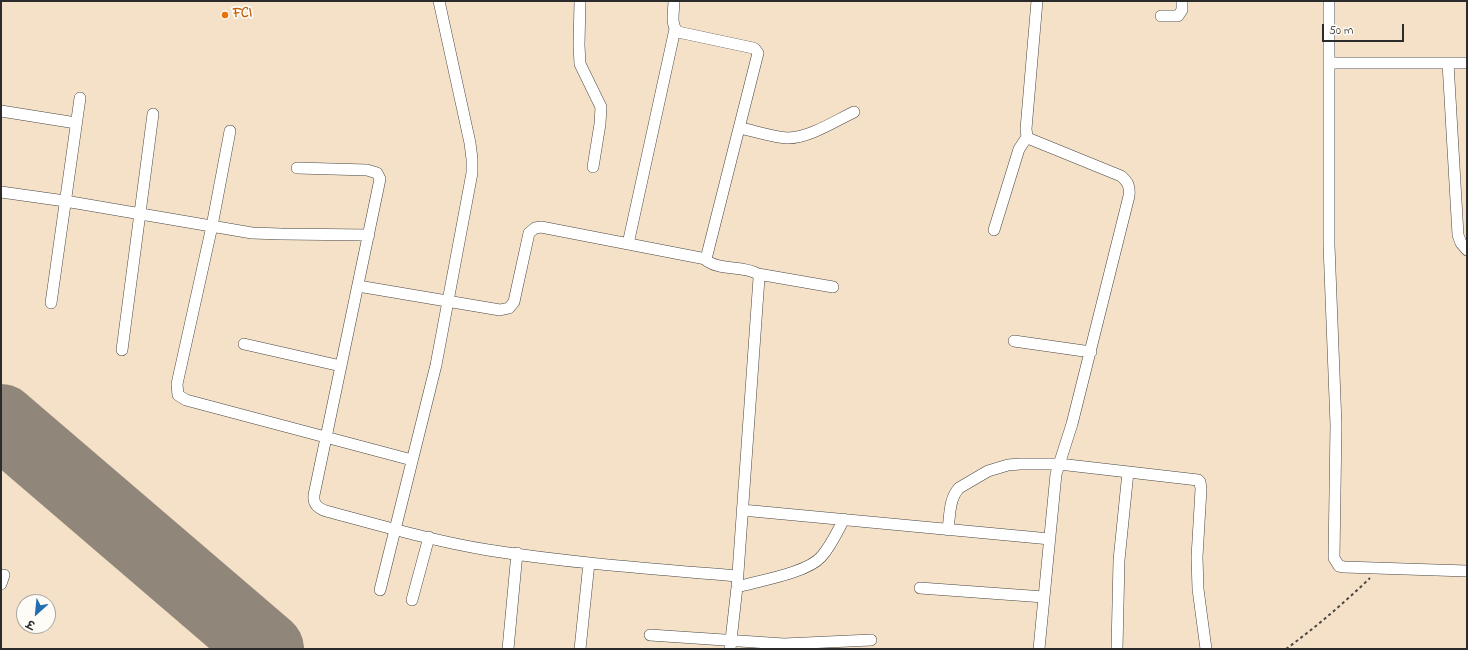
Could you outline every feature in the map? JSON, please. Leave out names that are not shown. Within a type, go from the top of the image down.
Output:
[{"type":"street","points":[[380,590],[436,366],[469,190],[472,159],[439,1]]},
{"type":"street","points":[[580,1],[580,64],[601,107],[600,124],[593,167]]},
{"type":"street","points":[[628,244],[675,30],[673,18],[674,1]]},
{"type":"street","points":[[994,230],[1019,149],[1027,137],[1026,129],[1037,1]]},
{"type":"street","points":[[1161,16],[1178,16],[1182,10],[1182,1]]},
{"type":"street","points":[[1329,1],[1329,245],[1336,425],[1334,558],[1339,566],[1344,568],[1467,571]]},
{"type":"street","points":[[675,30],[682,34],[753,48],[757,51],[758,57],[706,259]]},
{"type":"street","points":[[1329,63],[1467,63]]},
{"type":"street","points":[[1448,63],[1458,235],[1461,243],[1467,250]]},
{"type":"street","points":[[51,303],[80,98]]},
{"type":"street","points":[[1,110],[76,123]]},
{"type":"street","points":[[740,128],[778,137],[799,137],[854,112]]},
{"type":"street","points":[[122,350],[153,114]]},
{"type":"street","points":[[230,131],[212,226],[177,384],[178,395],[186,400],[412,460]]},
{"type":"street","points":[[1027,137],[1121,176],[1130,188],[1091,352],[1072,424],[1059,464],[1054,494],[1040,649]]},
{"type":"street","points":[[297,168],[367,170],[377,174],[380,179],[314,495],[314,503],[317,507],[326,511],[395,529],[487,550],[737,581],[801,570],[814,564],[826,551],[844,519]]},
{"type":"street","points":[[1,192],[65,201],[252,233],[369,235]]},
{"type":"street","points":[[358,286],[500,310],[509,308],[515,297],[529,233],[535,228],[706,259],[714,265],[833,287]]},
{"type":"street","points":[[730,645],[737,581],[759,283],[758,274]]},
{"type":"street","points":[[1014,341],[1091,352]]},
{"type":"street","points":[[244,344],[341,366]]},
{"type":"street","points":[[948,530],[951,505],[959,488],[988,471],[1008,465],[1059,464],[1195,479],[1200,482],[1201,489],[1198,589],[1206,649]]},
{"type":"street","points":[[1117,649],[1119,560],[1128,472]]},
{"type":"street","points":[[742,510],[1050,539]]},
{"type":"street","points":[[412,600],[429,537]]},
{"type":"street","points":[[508,649],[517,553]]},
{"type":"street","points":[[580,649],[589,563]]},
{"type":"street","points":[[920,588],[1044,597]]},
{"type":"street","points":[[650,635],[730,645],[871,640]]},
{"type":"path","points":[[1286,649],[1316,628],[1344,604],[1379,569]]},
{"type":"runway","points":[[1,421],[267,649]]},
{"type":"place","name":"FCI","points":[[225,15]]}]
